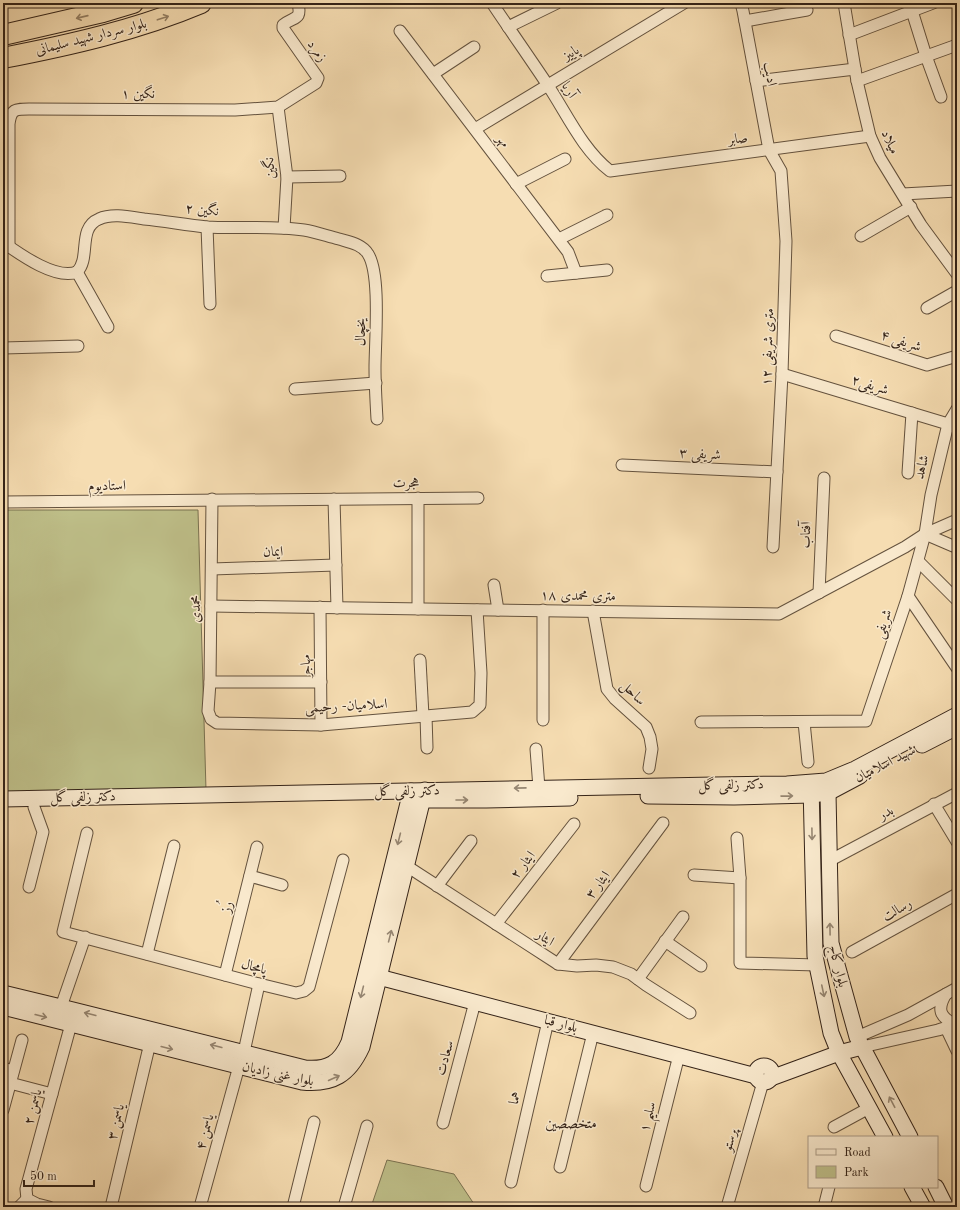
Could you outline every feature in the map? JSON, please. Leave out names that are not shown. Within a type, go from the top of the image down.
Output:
[{"type":"highway","name":"بلوار سردار شهید سلیمانی","points":[[3,35],[103,12],[133,3]]},
{"type":"highway","name":"بلوار سردار شهید سلیمانی","points":[[3,58],[109,35],[174,14],[201,3]]},
{"type":"street","name":"زمرد","points":[[278,107],[318,81],[318,78],[283,28],[285,23],[300,14],[298,3]]},
{"type":"street","name":"آریا","points":[[492,3],[548,85],[587,148],[599,162],[610,171]]},
{"type":"street","points":[[508,27],[557,3]]},
{"type":"street","name":"پاییز","points":[[475,129],[684,3]]},
{"type":"street","name":"ادیب","points":[[741,3],[769,150]]},
{"type":"street","name":"میلاد","points":[[844,3],[857,81],[870,136],[880,158],[921,224],[953,262],[957,274]]},
{"type":"street","points":[[849,35],[933,3]]},
{"type":"street","points":[[745,21],[807,10]]},
{"type":"street","points":[[912,11],[941,97]]},
{"type":"street","name":"مهر","points":[[400,31],[559,239],[568,252],[576,273]]},
{"type":"street","points":[[857,81],[957,45]]},
{"type":"street","points":[[433,74],[474,47]]},
{"type":"street","points":[[3,62],[24,54]]},
{"type":"street","points":[[756,82],[855,69]]},
{"type":"street","name":"نگین ۱","points":[[6,245],[8,124],[14,110],[235,110],[278,107]]},
{"type":"street","name":"نگین","points":[[278,107],[287,177],[284,228]]},
{"type":"street","name":"صابر","points":[[610,171],[870,136]]},
{"type":"street","name":"۱۲ متری شریفی","points":[[769,150],[781,171],[786,241],[782,374],[773,547]]},
{"type":"street","points":[[516,184],[565,159]]},
{"type":"street","points":[[287,177],[340,176]]},
{"type":"street","points":[[903,194],[957,191]]},
{"type":"street","points":[[861,236],[911,207]]},
{"type":"street","points":[[559,239],[607,215]]},
{"type":"street","name":"نگین ۲","points":[[77,272],[80,270],[83,262],[88,230],[91,224],[98,219],[105,217],[122,216],[207,227],[284,228],[305,230],[352,243],[362,248]]},
{"type":"street","points":[[207,227],[210,304]]},
{"type":"street","points":[[6,245],[51,270],[67,274],[77,272],[108,327]]},
{"type":"street","name":"یخچال","points":[[362,248],[367,252],[372,264],[376,287],[377,420]]},
{"type":"street","points":[[547,276],[607,270]]},
{"type":"street","points":[[927,308],[957,291]]},
{"type":"street","name":"شریفی ۴","points":[[836,336],[927,365],[957,356]]},
{"type":"street","points":[[3,348],[78,346]]},
{"type":"street","name":"شریفی۲","points":[[782,374],[953,426]]},
{"type":"street","points":[[295,389],[376,383]]},
{"type":"street","name":"شاهد","points":[[925,534],[931,495],[957,409]]},
{"type":"street","points":[[908,473],[912,413]]},
{"type":"street","name":"شریفی ۳","points":[[622,465],[777,472]]},
{"type":"street","name":"آفتاب","points":[[819,593],[824,478]]},
{"type":"street","points":[[418,498],[418,609]]},
{"type":"street","name":"هجرت","points":[[212,499],[478,498]]},
{"type":"street","name":"استادیوم","points":[[3,502],[212,499]]},
{"type":"street","name":"محمدی","points":[[211,719],[208,711],[210,682],[212,499]]},
{"type":"street","points":[[334,499],[337,608]]},
{"type":"street","name":"۱۸ متری محمدی","points":[[211,606],[780,614],[905,547],[925,534],[957,520]]},
{"type":"street","points":[[925,534],[953,546]]},
{"type":"street","name":"شریفی","points":[[804,722],[866,721],[908,596],[925,534]]},
{"type":"street","points":[[918,560],[955,595]]},
{"type":"street","name":"ایمان","points":[[212,569],[336,565]]},
{"type":"street","points":[[494,585],[498,610]]},
{"type":"street","points":[[908,596],[957,668]]},
{"type":"street","name":"مهاجر","points":[[320,608],[321,725]]},
{"type":"street","name":"اسلامیان- رحیمی","points":[[211,719],[217,723],[321,725],[472,712],[480,705],[481,673],[478,610]]},
{"type":"street","points":[[543,610],[543,720]]},
{"type":"street","name":"ساحل","points":[[593,611],[607,689],[615,700],[646,727],[650,737],[652,749],[649,768]]},
{"type":"street","points":[[420,660],[427,748]]},
{"type":"street","points":[[210,682],[321,682]]},
{"type":"street","name":"شهید اسلامیان","points":[[827,787],[855,769],[957,715]]},
{"type":"street","points":[[701,722],[804,722],[808,762]]},
{"type":"street","name":"شهید اسلامیان","points":[[811,789],[827,787],[957,727]]},
{"type":"street","points":[[536,749],[539,788]]},
{"type":"street","name":"دکتر زلفی گل","points":[[3,799],[415,802],[539,788],[787,784],[811,789]]},
{"type":"street","name":"بلوار کاج","points":[[827,787],[830,943],[860,1042],[909,1136]]},
{"type":"street","name":"بلوار کاج","points":[[811,789],[815,956],[832,1034],[837,1049],[884,1136]]},
{"type":"street","name":"دکتر زلفی گل","points":[[3,807],[415,802],[650,796],[734,797],[811,789]]},
{"type":"street","name":"بدر","points":[[829,861],[957,793]]},
{"type":"street","name":"بلوار غنی زادیان","points":[[3,1007],[150,1043],[242,1059],[316,1069],[327,1067],[337,1061],[344,1053],[374,970],[415,802]]},
{"type":"street","points":[[934,804],[957,842]]},
{"type":"street","points":[[30,887],[43,832],[34,806]]},
{"type":"street","name":"ایثار ۳","points":[[558,964],[663,823]]},
{"type":"street","name":"ایثار ۲","points":[[496,924],[574,824]]},
{"type":"street","name":"پامچال","points":[[87,833],[63,932],[259,984],[296,992],[304,991],[309,987],[343,860]]},
{"type":"street","points":[[737,838],[740,878],[740,963],[817,965]]},
{"type":"street","points":[[437,886],[471,841]]},
{"type":"street","points":[[147,954],[174,846]]},
{"type":"street","name":"رُز","points":[[225,975],[257,847]]},
{"type":"street","name":"ایثار","points":[[401,862],[558,964],[613,967],[631,974],[690,1013]]},
{"type":"street","points":[[694,875],[740,878]]},
{"type":"street","points":[[250,876],[282,885]]},
{"type":"street","name":"رسالت","points":[[852,952],[957,894]]},
{"type":"street","points":[[638,979],[683,917]]},
{"type":"street","points":[[61,1007],[84,937]]},
{"type":"street","points":[[665,941],[701,966]]},
{"type":"street","name":"بلوار قبا","points":[[374,970],[475,1002],[679,1055],[764,1075]]},
{"type":"street","name":"بلوار قبا","points":[[374,970],[676,1045],[764,1075]]},
{"type":"street","name":"یاسمن ۴","points":[[200,1207],[242,1059],[259,984]]},
{"type":"street","points":[[860,1042],[957,988]]},
{"type":"street","name":"بلوار غنی زادیان","points":[[3,993],[61,1007],[242,1059]]},
{"type":"street","points":[[946,994],[940,1010],[944,1018],[953,1025],[957,1051]]},
{"type":"street","name":"سعادت","points":[[443,1123],[475,1002]]},
{"type":"street","name":"هما","points":[[511,1182],[548,1021]]},
{"type":"street","name":"یاسمن ۲","points":[[28,1199],[26,1188],[71,1024]]},
{"type":"street","points":[[764,1075],[860,1042],[953,1025]]},
{"type":"street","points":[[560,1167],[593,1033]]},
{"type":"street","points":[[3,1110],[10,1083],[8,1070],[22,1040]]},
{"type":"street","name":"یاسمن ۳","points":[[111,1207],[150,1043]]},
{"type":"street","name":"سلیم ۱","points":[[646,1186],[679,1055]]},
{"type":"street","name":"پرستو","points":[[727,1207],[764,1075]]},
{"type":"street","points":[[10,1083],[52,1094]]},
{"type":"street","points":[[834,1127],[869,1108]]},
{"type":"street","points":[[293,1207],[314,1122]]},
{"type":"street","points":[[344,1207],[367,1126]]},
{"type":"street","points":[[824,1207],[829,1188]]},
{"type":"street","points":[[913,1188],[923,1207]]},
{"type":"street","points":[[936,1188],[946,1207]]},
{"type":"street","points":[[19,1207],[28,1199],[37,1204],[49,1207]]},
{"type":"green space","points":[[3,510],[198,510],[206,790],[3,793]]},
{"type":"green space","points":[[387,1160],[454,1174],[476,1207],[371,1207]]},
{"type":"district","name":"متخصصین","points":[[571,1124]]}]
